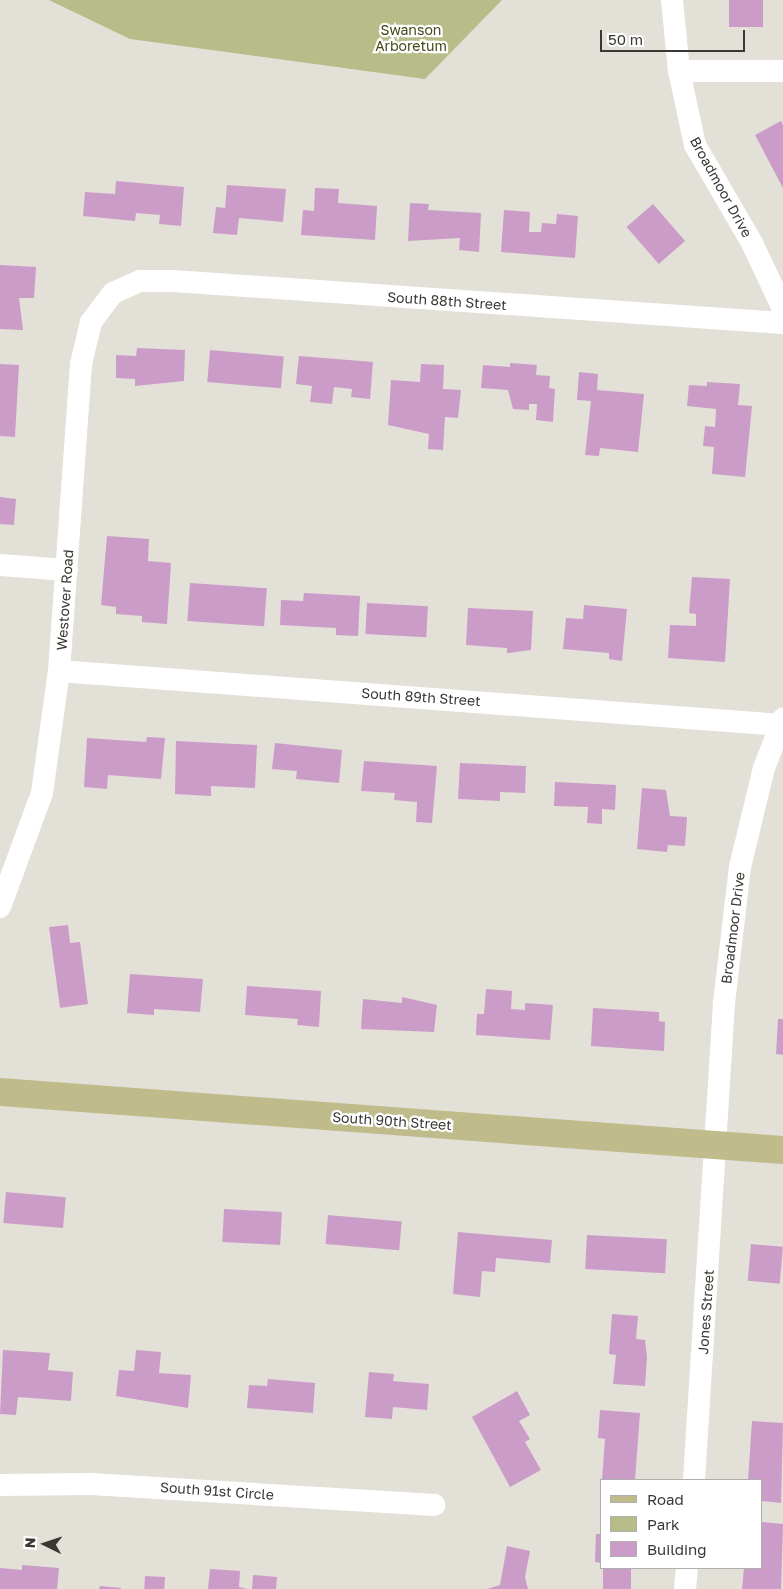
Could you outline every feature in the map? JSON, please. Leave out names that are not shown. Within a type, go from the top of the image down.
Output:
[{"type":"main road","name":"South 90th Street","points":[[0,1092],[783,1150]]},
{"type":"street","name":"Broadmoor Drive","points":[[672,0],[679,71],[695,145],[752,243],[783,309]]},
{"type":"street","points":[[679,71],[783,71]]},
{"type":"street","name":"South 88th Street","points":[[113,293],[140,281],[173,282],[783,323]]},
{"type":"street","name":"Westover Road","points":[[0,907],[42,793],[59,671],[81,364],[91,322],[113,293]]},
{"type":"street","points":[[0,565],[67,570]]},
{"type":"street","name":"South 89th Street","points":[[59,671],[782,723]]},
{"type":"street","name":"Broadmoor Drive","points":[[716,1144],[724,1003],[740,867],[748,824],[782,723]]},
{"type":"street","name":"Jones Street","points":[[694,1479],[716,1144]]},
{"type":"street","name":"South 91st Circle","points":[[0,1485],[108,1484],[434,1505]]},
{"type":"street","points":[[686,1589],[687,1569]]},
{"type":"green space","name":"Swanson Arboretum","points":[[49,0],[502,0],[425,79],[130,39]]},
{"type":"building","points":[[729,0],[763,0],[763,27],[729,27]]},
{"type":"building","points":[[781,121],[783,125],[783,188],[755,135]]},
{"type":"building","points":[[116,181],[184,187],[181,226],[159,224],[160,215],[136,213],[135,221],[83,216],[85,192],[115,194]]},
{"type":"building","points":[[227,185],[286,189],[283,222],[239,218],[237,235],[213,233],[216,207],[225,208]]},
{"type":"building","points":[[315,188],[339,189],[338,203],[377,206],[375,240],[301,235],[303,210],[314,211]]},
{"type":"building","points":[[410,203],[429,204],[428,210],[481,213],[479,252],[459,250],[460,238],[408,241]]},
{"type":"building","points":[[653,204],[685,241],[659,264],[627,227]]},
{"type":"building","points":[[504,210],[530,212],[529,232],[541,232],[542,223],[556,224],[557,214],[578,216],[575,258],[501,252]]},
{"type":"building","points":[[0,265],[36,267],[34,298],[19,298],[23,330],[0,329]]},
{"type":"building","points":[[137,348],[185,350],[184,381],[135,386],[135,379],[116,378],[116,355],[136,356]]},
{"type":"building","points":[[210,350],[284,356],[281,388],[207,382]]},
{"type":"building","points":[[299,356],[373,362],[370,399],[351,397],[352,389],[334,387],[332,404],[310,402],[312,386],[296,384]]},
{"type":"building","points":[[510,363],[537,365],[536,375],[550,376],[549,388],[555,389],[553,422],[536,420],[537,404],[529,404],[529,410],[513,409],[508,390],[481,388],[483,365],[510,367]]},
{"type":"building","points":[[0,364],[19,365],[15,437],[0,436]]},
{"type":"building","points":[[421,364],[444,365],[443,389],[461,390],[458,418],[445,417],[443,450],[428,449],[429,434],[388,425],[391,380],[420,382]]},
{"type":"building","points":[[579,372],[598,374],[597,390],[644,394],[638,452],[600,448],[599,456],[585,455],[591,401],[577,400]]},
{"type":"building","points":[[707,382],[740,384],[738,405],[752,406],[745,477],[712,474],[714,447],[703,446],[705,426],[715,427],[716,409],[687,406],[689,385],[707,386]]},
{"type":"building","points":[[0,497],[16,499],[14,525],[0,524]]},
{"type":"building","points":[[107,536],[149,539],[148,561],[171,563],[167,624],[142,622],[142,616],[116,614],[116,607],[101,605]]},
{"type":"building","points":[[692,577],[730,579],[725,662],[668,658],[670,625],[696,626],[696,614],[689,613]]},
{"type":"building","points":[[190,583],[267,588],[264,626],[187,621]]},
{"type":"building","points":[[304,593],[360,596],[358,636],[336,635],[336,628],[280,625],[281,600],[303,601]]},
{"type":"building","points":[[367,603],[428,606],[426,637],[365,634]]},
{"type":"building","points":[[584,605],[627,609],[622,661],[609,659],[609,653],[563,649],[566,618],[583,619]]},
{"type":"building","points":[[468,608],[533,611],[531,650],[507,653],[507,648],[466,645]]},
{"type":"building","points":[[147,737],[165,738],[161,779],[108,775],[107,789],[84,787],[87,738],[146,742]]},
{"type":"building","points":[[176,741],[257,745],[255,788],[211,786],[211,796],[175,794]]},
{"type":"building","points":[[275,743],[342,750],[339,783],[296,779],[297,771],[272,769]]},
{"type":"building","points":[[364,761],[437,766],[432,823],[416,822],[417,802],[394,800],[395,793],[361,791]]},
{"type":"building","points":[[460,763],[526,766],[525,793],[500,792],[500,801],[458,799]]},
{"type":"building","points":[[555,782],[616,785],[615,810],[602,809],[602,824],[587,823],[588,807],[554,806]]},
{"type":"building","points":[[642,788],[666,790],[670,816],[687,817],[685,846],[668,845],[667,852],[637,849]]},
{"type":"building","points":[[68,925],[70,943],[80,942],[88,1004],[60,1008],[49,927]]},
{"type":"building","points":[[130,974],[203,979],[200,1012],[154,1009],[154,1015],[127,1013]]},
{"type":"building","points":[[247,986],[321,991],[319,1027],[297,1025],[298,1019],[245,1015]]},
{"type":"building","points":[[486,989],[512,991],[511,1009],[525,1010],[525,1003],[553,1005],[550,1040],[476,1035],[477,1014],[484,1014]]},
{"type":"building","points":[[402,997],[437,1005],[434,1032],[361,1029],[363,999],[402,1003]]},
{"type":"building","points":[[593,1008],[659,1012],[659,1021],[665,1022],[664,1051],[591,1046]]},
{"type":"building","points":[[778,1019],[783,1019],[783,1055],[776,1054]]},
{"type":"building","points":[[6,1192],[66,1197],[63,1228],[3,1223]]},
{"type":"building","points":[[224,1209],[282,1212],[280,1245],[222,1242]]},
{"type":"building","points":[[328,1215],[402,1221],[399,1250],[325,1244]]},
{"type":"building","points":[[458,1232],[552,1240],[550,1263],[496,1258],[495,1272],[482,1271],[480,1297],[453,1294]]},
{"type":"building","points":[[587,1235],[667,1239],[665,1273],[585,1269]]},
{"type":"building","points":[[751,1244],[783,1247],[780,1284],[748,1281]]},
{"type":"building","points":[[612,1314],[638,1316],[636,1339],[645,1340],[647,1357],[645,1386],[613,1384],[616,1355],[609,1354]]},
{"type":"building","points":[[3,1350],[50,1353],[48,1370],[73,1372],[71,1401],[18,1397],[16,1415],[0,1414]]},
{"type":"building","points":[[136,1350],[161,1352],[159,1373],[191,1375],[188,1408],[116,1396],[119,1370],[134,1371]]},
{"type":"building","points":[[369,1372],[394,1374],[393,1381],[429,1384],[427,1410],[393,1407],[392,1419],[365,1417]]},
{"type":"building","points":[[268,1379],[315,1383],[313,1413],[247,1408],[249,1385],[267,1386]]},
{"type":"building","points":[[517,1391],[530,1415],[519,1421],[530,1439],[525,1442],[541,1470],[510,1487],[472,1417]]},
{"type":"building","points":[[600,1410],[640,1413],[635,1479],[602,1479],[605,1439],[598,1438]]},
{"type":"building","points":[[752,1421],[783,1423],[781,1503],[763,1501],[763,1479],[748,1479]]},
{"type":"building","points":[[763,1522],[783,1524],[781,1589],[742,1589],[744,1569],[763,1569]]},
{"type":"building","points":[[596,1534],[600,1534],[600,1563],[595,1562]]},
{"type":"building","points":[[507,1546],[530,1551],[525,1577],[528,1589],[487,1589],[500,1585]]},
{"type":"building","points":[[22,1565],[59,1568],[57,1589],[0,1589],[0,1568],[22,1570]]},
{"type":"building","points":[[210,1569],[240,1571],[239,1587],[247,1589],[208,1589]]},
{"type":"building","points":[[603,1569],[631,1569],[631,1589],[603,1589]]},
{"type":"building","points":[[253,1575],[277,1577],[276,1589],[252,1589]]},
{"type":"building","points":[[145,1576],[165,1577],[164,1589],[144,1589]]},
{"type":"building","points":[[100,1586],[121,1588],[121,1589],[99,1589]]}]
